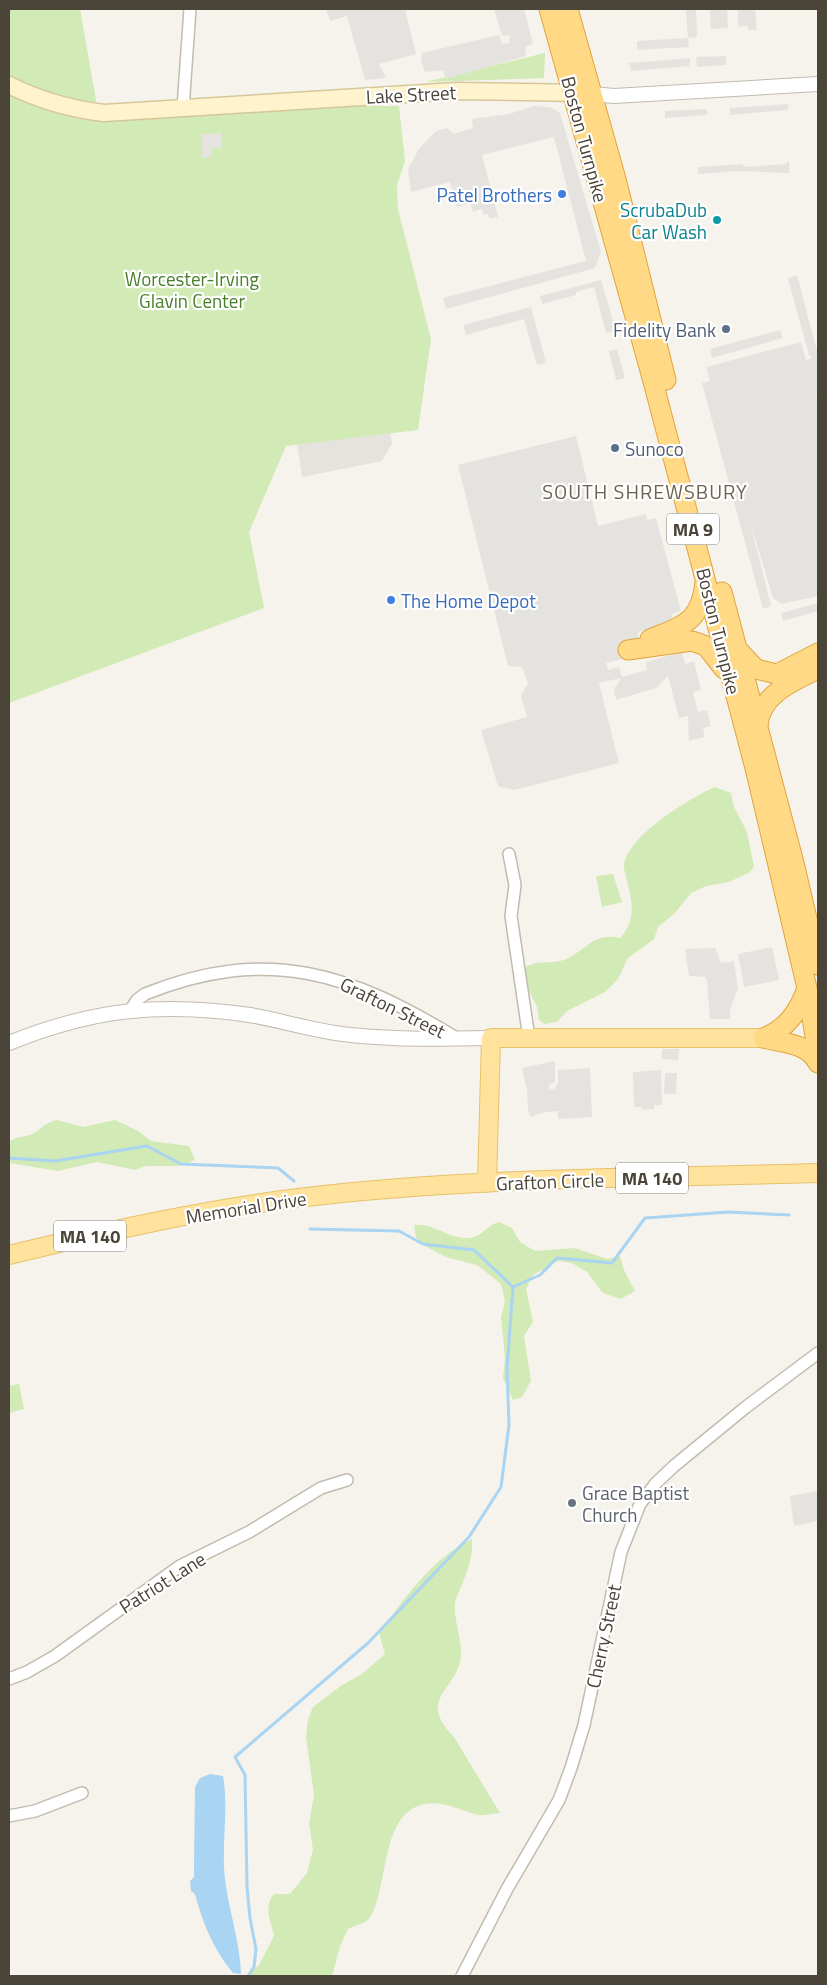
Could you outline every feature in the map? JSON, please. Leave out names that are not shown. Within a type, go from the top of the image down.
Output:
[{"type":"highway","name":"Boston Turnpike","points":[[549,9],[706,579],[730,679],[764,805],[807,988],[818,1054]]},
{"type":"highway","name":"Boston Turnpike","points":[[568,9],[758,726],[818,965]]},
{"type":"highway","points":[[706,579],[698,613],[691,620],[676,630],[628,650],[692,641],[701,643],[714,653],[730,679]]},
{"type":"highway","points":[[737,649],[756,669],[777,674],[818,653]]},
{"type":"highway","points":[[758,726],[764,706],[779,690],[818,669]]},
{"type":"highway","points":[[763,1038],[772,1034],[791,1019],[802,1002],[807,988]]},
{"type":"highway","points":[[763,1038],[804,1048],[813,1055],[818,1063]]},
{"type":"main road","name":"Lake Street","points":[[9,85],[33,97],[55,104],[104,113],[456,91],[572,91],[592,94]]},
{"type":"main road","name":"Grafton Street","points":[[492,1038],[763,1038]]},
{"type":"main road","name":"Grafton Circle","points":[[492,1038],[487,1183],[818,1173]]},
{"type":"main road","name":"Memorial Drive","points":[[9,1255],[116,1230],[253,1204],[342,1193],[487,1183]]},
{"type":"street","points":[[183,108],[190,9]]},
{"type":"street","name":"Lake Street","points":[[592,94],[624,96],[818,84]]},
{"type":"street","points":[[509,854],[515,885],[511,916],[529,1038]]},
{"type":"street","name":"Grafton Street","points":[[130,1011],[136,1000],[145,994],[208,976],[244,970],[299,970],[345,981],[363,988],[458,1039]]},
{"type":"street","name":"Grafton Street","points":[[9,1043],[82,1018],[130,1011],[182,1009],[252,1016],[349,1035],[396,1039],[492,1038]]},
{"type":"street","name":"Cherry Street","points":[[462,1976],[507,1889],[559,1800],[584,1725],[621,1552],[640,1504],[656,1483],[674,1466],[746,1407],[818,1353]]},
{"type":"street","name":"Patriot Lane","points":[[9,1678],[28,1672],[55,1656],[180,1566],[251,1531],[321,1488],[347,1480]]},
{"type":"street","points":[[9,1816],[35,1810],[82,1793]]},
{"type":"shaded area","points":[[326,9],[405,9],[416,54],[379,64],[386,78],[365,80],[347,16],[330,21]]},
{"type":"shaded area","points":[[494,9],[524,9],[533,44],[525,47],[526,56],[446,79],[443,70],[425,72],[421,61],[422,53],[499,35],[502,44],[509,43],[510,35],[502,36]]},
{"type":"shaded area","points":[[686,9],[696,9],[697,37],[688,38]]},
{"type":"shaded area","points":[[710,9],[727,9],[728,28],[711,29]]},
{"type":"shaded area","points":[[738,9],[755,9],[757,30],[748,30],[747,26],[738,27]]},
{"type":"shaded area","points":[[688,38],[689,47],[637,50],[637,41]]},
{"type":"shaded area","points":[[726,56],[726,65],[697,67],[696,57]]},
{"type":"shaded area","points":[[690,58],[689,66],[631,71],[629,63]]},
{"type":"shaded area","points":[[788,104],[788,110],[730,115],[730,108]]},
{"type":"shaded area","points":[[534,106],[550,107],[560,113],[601,252],[595,268],[446,309],[443,298],[586,261],[554,137],[482,155],[498,217],[490,219],[488,214],[484,215],[482,209],[473,212],[470,203],[457,207],[450,182],[411,192],[408,169],[419,149],[436,131],[447,128],[454,134],[473,128],[472,119],[509,114]]},
{"type":"shaded area","points":[[706,109],[708,115],[665,118],[665,111]]},
{"type":"shaded area","points":[[222,133],[222,148],[212,148],[211,157],[202,158],[202,134]]},
{"type":"shaded area","points":[[789,161],[789,173],[739,171],[698,174],[698,167],[741,164],[747,167],[785,164]]},
{"type":"shaded area","points":[[797,275],[818,355],[818,401],[814,388],[818,404],[818,596],[782,604],[773,598],[750,522],[771,606],[763,609],[702,383],[710,381],[706,367],[801,342],[806,360],[812,358],[809,355],[788,279]]},
{"type":"shaded area","points":[[601,280],[616,331],[606,333],[594,287],[576,292],[576,295],[542,304],[540,296]]},
{"type":"shaded area","points":[[531,307],[546,363],[537,365],[524,319],[466,335],[463,325]]},
{"type":"shaded area","points":[[780,330],[783,338],[712,358],[710,349]]},
{"type":"shaded area","points":[[617,349],[625,378],[616,380],[609,351]]},
{"type":"shaded area","points":[[383,388],[392,444],[382,461],[302,477],[292,409]]},
{"type":"shaded area","points":[[576,436],[598,526],[646,514],[647,520],[656,518],[681,611],[672,614],[673,622],[638,632],[638,655],[606,663],[608,670],[619,667],[622,677],[647,670],[646,662],[682,652],[685,664],[694,661],[701,690],[693,692],[698,712],[707,710],[711,726],[703,728],[705,737],[689,741],[688,716],[679,718],[668,676],[656,688],[616,700],[614,690],[621,678],[599,683],[619,763],[514,790],[498,786],[481,730],[527,717],[521,696],[528,683],[522,667],[508,666],[458,465]]},
{"type":"shaded area","points":[[818,603],[818,611],[783,621],[781,613]]},
{"type":"shaded area","points":[[772,947],[779,980],[744,987],[738,954]]},
{"type":"shaded area","points":[[715,948],[721,963],[734,961],[738,989],[730,1009],[730,1019],[710,1019],[707,981],[705,977],[689,976],[685,949]]},
{"type":"shaded area","points":[[662,1049],[679,1049],[678,1060],[662,1059]]},
{"type":"shaded area","points":[[555,1061],[555,1083],[549,1084],[549,1090],[554,1089],[558,1083],[558,1070],[590,1068],[592,1117],[558,1119],[558,1111],[540,1113],[531,1117],[528,1111],[527,1091],[522,1068]]},
{"type":"shaded area","points":[[661,1070],[662,1105],[654,1105],[654,1109],[642,1110],[641,1107],[634,1107],[633,1072]]},
{"type":"shaded area","points":[[665,1073],[677,1073],[676,1094],[664,1094]]},
{"type":"shaded area","points":[[818,1491],[818,1521],[794,1526],[790,1496]]},
{"type":"green space","name":"Worcester-Irving Glavin Center","points":[[9,9],[80,9],[97,106],[399,106],[405,161],[397,185],[398,209],[431,339],[418,430],[286,446],[249,532],[264,608],[9,703]]},
{"type":"green space","points":[[545,53],[544,78],[425,82]]},
{"type":"green space","points":[[715,787],[731,793],[734,807],[747,832],[754,867],[750,872],[729,882],[706,886],[691,893],[675,913],[658,927],[654,939],[628,958],[618,979],[605,992],[567,1011],[557,1022],[545,1024],[539,1020],[537,1007],[522,977],[525,967],[568,958],[602,938],[620,938],[629,925],[632,912],[631,897],[624,869],[627,855],[635,843],[660,820],[690,800]]},
{"type":"green space","points":[[613,874],[622,902],[602,907],[596,876]]},
{"type":"green space","points":[[57,1120],[83,1127],[115,1120],[138,1131],[151,1141],[189,1146],[195,1160],[179,1166],[146,1166],[135,1170],[97,1162],[58,1171],[9,1163],[9,1142],[32,1134],[48,1123]]},
{"type":"green space","points":[[499,1222],[512,1228],[520,1242],[535,1251],[575,1248],[607,1259],[620,1256],[624,1270],[635,1291],[621,1299],[603,1293],[587,1272],[572,1263],[558,1261],[533,1275],[526,1289],[533,1322],[524,1336],[531,1381],[522,1397],[513,1400],[503,1378],[505,1358],[501,1317],[505,1301],[501,1284],[477,1265],[446,1257],[425,1246],[416,1237],[414,1225],[427,1226],[453,1236],[471,1238]]},
{"type":"green space","points":[[19,1384],[24,1409],[9,1413],[9,1386]]},
{"type":"green space","points":[[472,1539],[472,1552],[466,1575],[455,1603],[461,1655],[459,1667],[442,1694],[438,1712],[500,1813],[478,1815],[434,1803],[418,1806],[406,1814],[397,1825],[391,1839],[380,1888],[371,1916],[364,1922],[348,1929],[340,1946],[332,1976],[245,1976],[259,1965],[274,1936],[268,1909],[271,1899],[274,1894],[290,1894],[307,1873],[313,1850],[309,1824],[314,1795],[306,1737],[308,1719],[313,1707],[342,1685],[362,1674],[385,1654],[379,1633],[399,1606],[431,1568],[457,1547]]},
{"type":"water","points":[[210,1774],[223,1776],[225,1789],[225,1879],[239,1950],[241,1974],[233,1973],[220,1955],[205,1926],[195,1894],[191,1891],[190,1881],[194,1877],[195,1787],[200,1778]]},
{"type":"waterway","points":[[9,1158],[55,1161],[147,1146],[181,1164],[278,1168],[294,1181]]},
{"type":"waterway","points":[[310,1229],[399,1231],[423,1244],[474,1250],[513,1287],[540,1275],[557,1258],[612,1263],[645,1218],[728,1212],[789,1215]]},
{"type":"waterway","points":[[248,1976],[254,1967],[256,1949],[247,1887],[245,1775],[235,1757],[368,1643],[469,1537],[501,1487],[509,1425],[507,1369],[513,1287]]},
{"type":"place","name":"Patel Brothers","points":[[562,194]]},
{"type":"place","name":"ScrubaDub Car Wash","points":[[717,220]]},
{"type":"place","name":"Fidelity Bank","points":[[726,329]]},
{"type":"place","name":"Sunoco","points":[[615,448]]},
{"type":"place","name":"The Home Depot","points":[[391,600]]},
{"type":"place","name":"Grace Baptist Church","points":[[572,1503]]},
{"type":"district","name":"SOUTH SHREWSBURY","points":[[645,491]]}]
